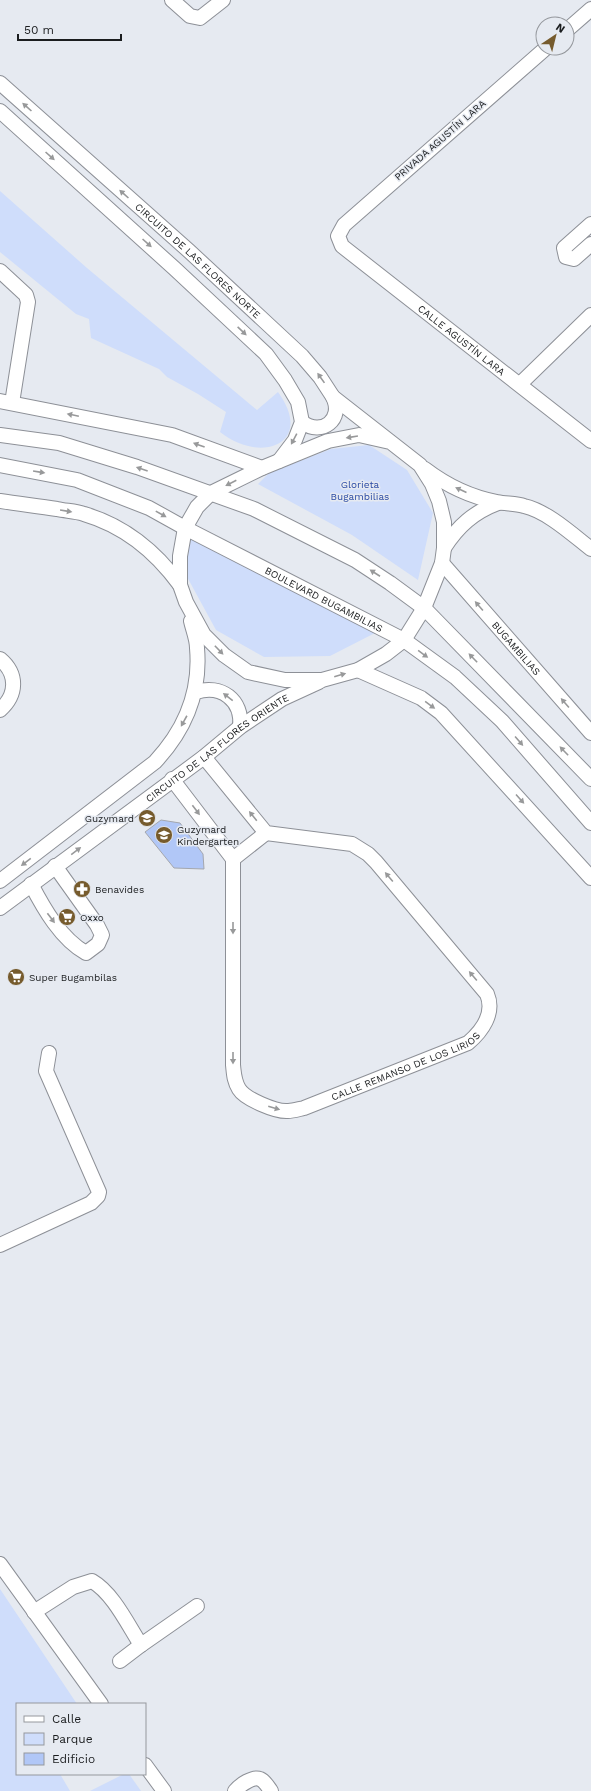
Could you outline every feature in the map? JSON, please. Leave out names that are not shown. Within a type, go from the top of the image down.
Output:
[{"type":"street","points":[[172,0],[190,16],[200,18],[223,0]]},
{"type":"street","points":[[575,23],[591,9]]},
{"type":"street","name":"PRIVADA AGUSTÍN LARA","points":[[338,236],[344,224],[537,56]]},
{"type":"street","name":"CIRCUITO DE LAS FLORES NORTE","points":[[0,83],[189,251],[302,356],[320,377],[333,397],[390,442],[445,483],[459,490],[498,503],[525,506],[542,514],[591,549]]},
{"type":"street","points":[[0,111],[174,268],[266,354],[285,380],[298,402],[302,422],[295,440],[278,462]]},
{"type":"street","points":[[591,224],[564,248],[566,256],[574,260],[591,244]]},
{"type":"street","name":"CALLE AGUSTÍN LARA","points":[[338,236],[342,246],[591,441]]},
{"type":"street","points":[[174,268],[189,251]]},
{"type":"street","points":[[0,271],[26,295],[28,302],[6,402],[172,435],[262,468]]},
{"type":"street","points":[[520,384],[591,315]]},
{"type":"street","points":[[302,422],[312,428],[318,428],[330,423],[336,413],[333,397]]},
{"type":"street","points":[[0,435],[58,444],[137,467],[254,509],[355,560],[424,608],[591,779]]},
{"type":"street","points":[[180,586],[180,556],[185,528],[197,507],[211,494],[262,468],[328,441],[359,436],[390,442]]},
{"type":"street","points":[[186,602],[204,635],[224,655],[248,672],[285,680],[322,680],[358,670],[386,654],[404,640],[424,608],[442,563],[444,548],[444,522],[439,500],[432,484],[420,465]]},
{"type":"street","name":"BOULEVARD BUGAMBILIAS","points":[[0,466],[77,480],[150,508],[185,528],[404,640],[455,677],[502,721],[591,823]]},
{"type":"street","points":[[0,501],[83,513],[101,520],[129,535],[148,548],[170,572],[180,586],[186,602],[198,648],[196,692],[189,713],[168,749],[155,762],[0,881]]},
{"type":"street","points":[[444,548],[459,528],[468,520],[482,510],[498,503]]},
{"type":"street","name":"BUGAMBILIAS","points":[[442,563],[591,733]]},
{"type":"street","points":[[0,659],[13,676],[14,683],[10,698],[0,710]]},
{"type":"street","points":[[358,670],[421,698],[441,712],[591,878]]},
{"type":"street","name":"CIRCUITO DE LAS FLORES ORIENTE","points":[[0,908],[172,779],[204,757],[240,727],[282,699],[322,680]]},
{"type":"street","points":[[196,692],[209,689],[216,690],[228,696],[237,706],[240,713],[240,727]]},
{"type":"street","points":[[172,779],[233,859],[266,833],[204,757]]},
{"type":"street","name":"CALLE REMANSO DE LOS LIRIOS","points":[[233,859],[233,1065],[234,1079],[240,1090],[250,1098],[263,1104],[288,1111],[304,1108],[468,1043],[476,1036],[482,1028],[490,1010],[490,1001],[487,994],[368,854],[352,844],[266,833]]},
{"type":"street","points":[[32,884],[49,916],[76,948],[86,953],[98,944],[102,936],[97,925],[55,866]]},
{"type":"street","points":[[0,1246],[92,1203],[98,1196],[99,1192],[46,1071],[49,1053]]},
{"type":"street","points":[[0,1564],[100,1703]]},
{"type":"street","points":[[34,1612],[73,1587],[92,1582],[100,1586],[112,1600],[141,1645]]},
{"type":"street","points":[[120,1661],[197,1606]]},
{"type":"street","points":[[146,1766],[164,1791]]},
{"type":"street","points":[[235,1791],[239,1786],[253,1779],[259,1778],[264,1781],[271,1791]]},
{"type":"green space","points":[[0,191],[87,268],[257,410],[278,392],[288,410],[290,424],[287,436],[279,444],[267,447],[252,447],[236,442],[220,432],[226,412],[167,377],[159,369],[91,338],[89,319],[76,314],[0,252]]},
{"type":"green space","name":"Glorieta Bugambilias","points":[[369,445],[407,470],[433,513],[418,580],[352,535],[258,484],[269,473],[331,449]]},
{"type":"green space","points":[[190,538],[375,633],[330,656],[264,657],[216,630],[186,575]]},
{"type":"green space","points":[[0,1589],[76,1703],[16,1703],[16,1775],[61,1775],[70,1791],[0,1791]]},
{"type":"green space","points":[[122,1775],[130,1775],[141,1791],[90,1791]]},
{"type":"building","points":[[161,820],[180,823],[203,854],[204,869],[174,868],[145,832]]},
{"type":"place","name":"Guzymard","points":[[147,818]]},
{"type":"place","name":"Guzymard Kindergarten","points":[[164,835]]},
{"type":"place","name":"Benavides","points":[[82,889]]},
{"type":"place","name":"Oxxo","points":[[67,917]]},
{"type":"place","name":"Super Bugambilas","points":[[16,977]]}]
